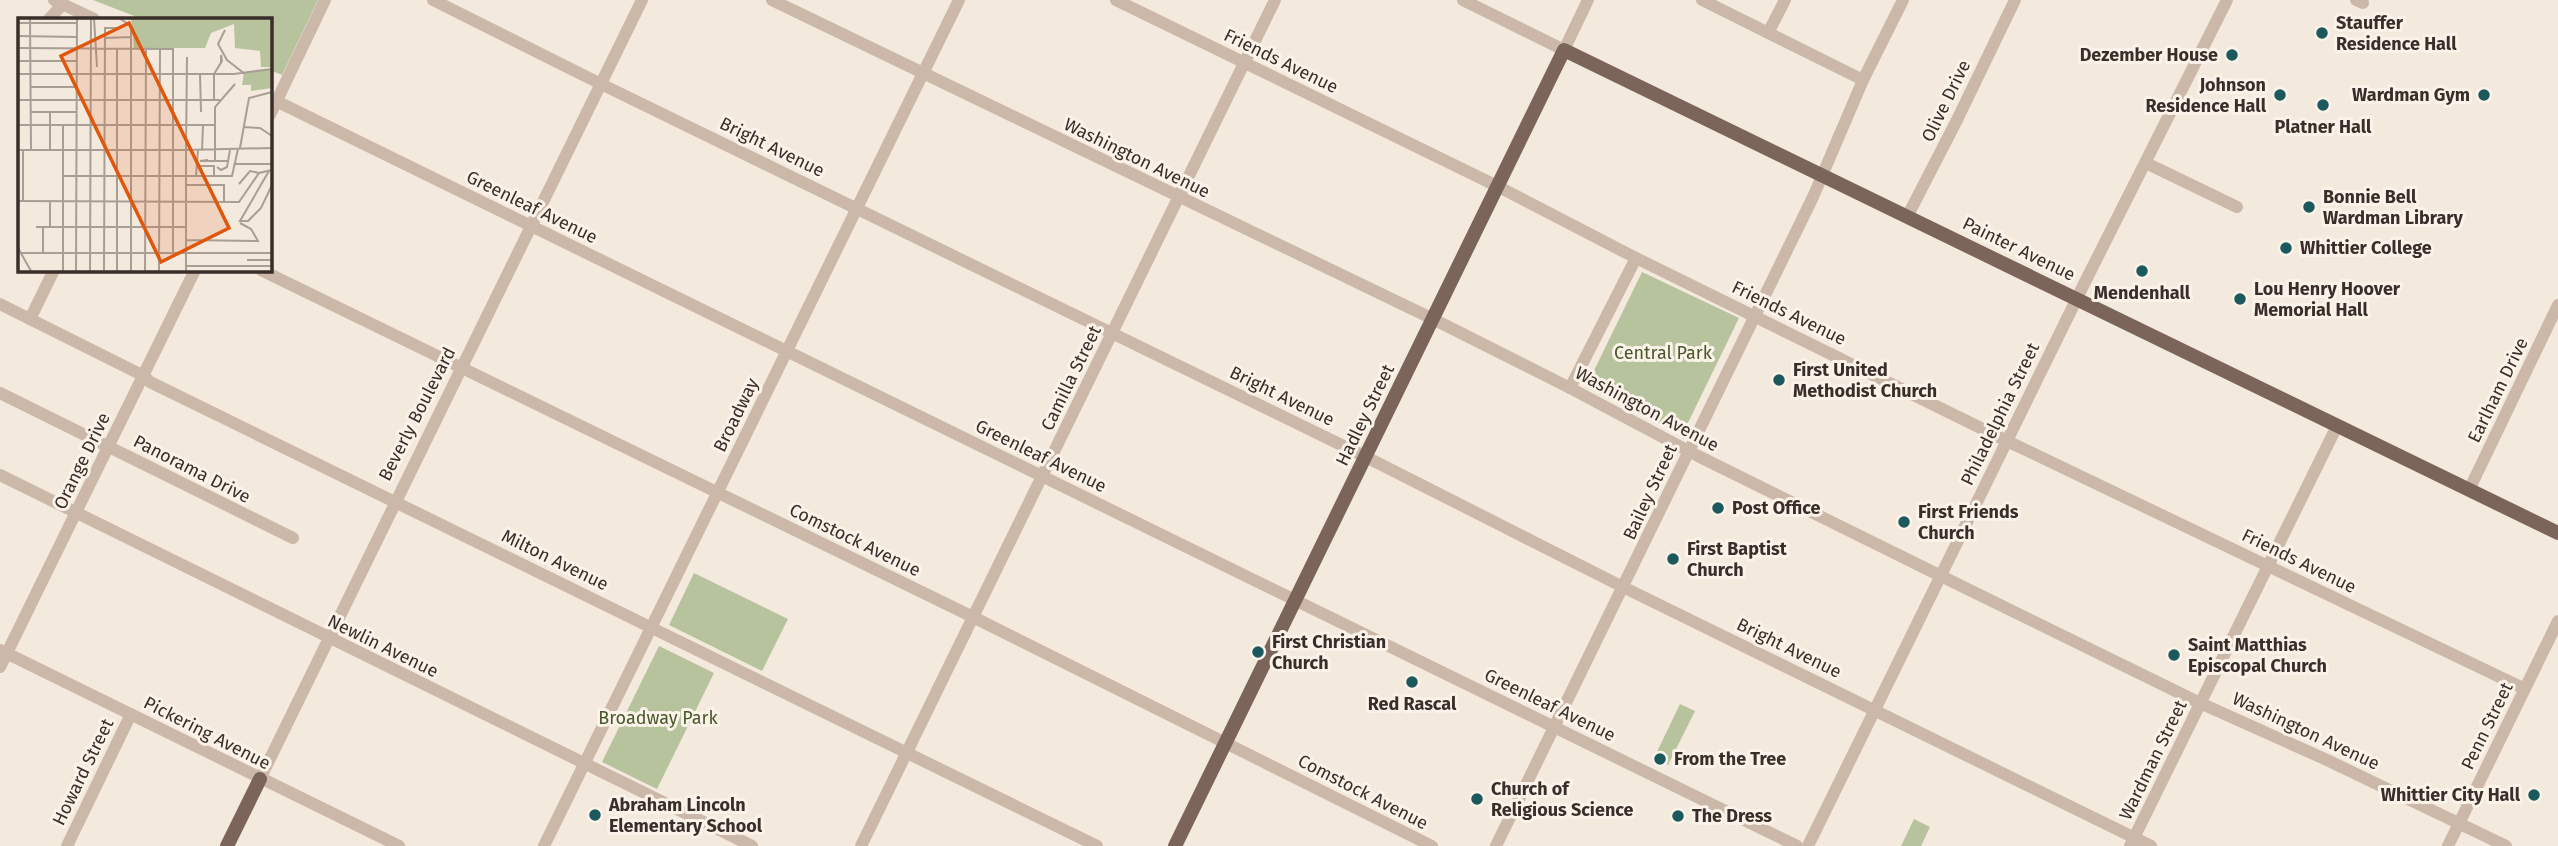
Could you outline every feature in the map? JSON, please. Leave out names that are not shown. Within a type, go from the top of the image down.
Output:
[{"type":"main road","name":"Painter Avenue","points":[[1564,50],[2558,533]]},
{"type":"main road","name":"Hadley Street","points":[[1175,846],[1564,50]]},
{"type":"main road","name":"Beverly Boulevard","points":[[227,846],[260,779]]},
{"type":"street","points":[[273,99],[326,0]]},
{"type":"street","name":"Bright Avenue","points":[[433,0],[1875,709],[2132,842],[2151,846]]},
{"type":"street","name":"Beverly Boulevard","points":[[260,779],[642,0]]},
{"type":"street","name":"Washington Avenue","points":[[772,0],[1433,319],[1941,576],[2506,846]]},
{"type":"street","name":"Broadway","points":[[544,846],[958,0]]},
{"type":"street","name":"Friends Avenue","points":[[1116,0],[1499,187],[1636,258],[2007,441],[2525,689]]},
{"type":"street","name":"Camilla Street","points":[[861,846],[1275,0]]},
{"type":"street","name":"Painter Avenue","points":[[1463,0],[1564,50]]},
{"type":"street","name":"Hadley Street","points":[[1564,50],[1588,0]]},
{"type":"street","points":[[1702,0],[1863,80]]},
{"type":"street","points":[[1768,33],[1785,0]]},
{"type":"street","name":"Bailey Street","points":[[1496,846],[1755,315],[1822,175],[1863,80],[1903,0]]},
{"type":"street","name":"Olive Drive","points":[[1907,217],[1958,120],[2015,0]]},
{"type":"street","name":"Philadelphia Street","points":[[1808,846],[2076,299],[2227,0]]},
{"type":"street","points":[[50,18],[59,2],[92,18]]},
{"type":"street","name":"Greenleaf Avenue","points":[[273,99],[1797,846]]},
{"type":"street","points":[[2146,163],[2237,207]]},
{"type":"street","points":[[1570,388],[1636,258]]},
{"type":"street","points":[[30,320],[54,271]]},
{"type":"street","name":"Orange Drive","points":[[0,667],[3,652],[76,512],[195,271]]},
{"type":"street","name":"Comstock Avenue","points":[[263,271],[973,617],[1432,846]]},
{"type":"street","name":"Milton Avenue","points":[[0,304],[394,503],[652,626],[1097,846]]},
{"type":"street","name":"Earlham Drive","points":[[2469,490],[2558,305]]},
{"type":"street","name":"Panorama Drive","points":[[0,393],[292,538]]},
{"type":"street","name":"Wardman Street","points":[[2132,842],[2337,426]]},
{"type":"street","name":"Newlin Avenue","points":[[0,475],[752,846]]},
{"type":"street","name":"Penn Street","points":[[2448,846],[2558,621]]},
{"type":"street","name":"Pickering Avenue","points":[[3,652],[391,844]]},
{"type":"street","name":"Howard Street","points":[[67,846],[131,714]]},
{"type":"green space","points":[[93,0],[318,0],[282,75],[271,70],[271,18],[139,18]]},
{"type":"green space","name":"Central Park","points":[[1642,272],[1739,318],[1682,435],[1586,387]]},
{"type":"green space","name":"Broadway Park","points":[[694,573],[788,619],[762,671],[669,625]]},
{"type":"green space","name":"Broadway Park","points":[[659,646],[714,673],[657,789],[602,762]]},
{"type":"green space","points":[[1680,704],[1695,711],[1668,765],[1654,758]]},
{"type":"green space","points":[[1914,819],[1930,827],[1921,846],[1901,846]]},
{"type":"place","name":"Stauffer Residence Hall","points":[[2322,33]]},
{"type":"place","name":"Dezember House","points":[[2232,55]]},
{"type":"place","name":"Johnson Residence Hall","points":[[2280,95]]},
{"type":"place","name":"Wardman Gym","points":[[2484,95]]},
{"type":"place","name":"Platner Hall","points":[[2323,105]]},
{"type":"place","name":"Bonnie Bell Wardman Library","points":[[2309,207]]},
{"type":"place","name":"Whittier College","points":[[2286,248]]},
{"type":"place","name":"Mendenhall","points":[[2142,271]]},
{"type":"place","name":"Lou Henry Hoover Memorial Hall","points":[[2240,299]]},
{"type":"place","name":"First United Methodist Church","points":[[1779,380]]},
{"type":"place","name":"Post Office","points":[[1718,508]]},
{"type":"place","name":"First Friends Church","points":[[1904,522]]},
{"type":"place","name":"First Baptist Church","points":[[1673,559]]},
{"type":"place","name":"First Christian Church","points":[[1258,652]]},
{"type":"place","name":"Saint Matthias Episcopal Church","points":[[2174,655]]},
{"type":"place","name":"Red Rascal","points":[[1412,682]]},
{"type":"place","name":"From the Tree","points":[[1660,759]]},
{"type":"place","name":"Whittier City Hall","points":[[2534,795]]},
{"type":"place","name":"Church of Religious Science","points":[[1477,799]]},
{"type":"place","name":"Abraham Lincoln Elementary School","points":[[595,815]]},
{"type":"place","name":"The Dress","points":[[1678,816]]}]
